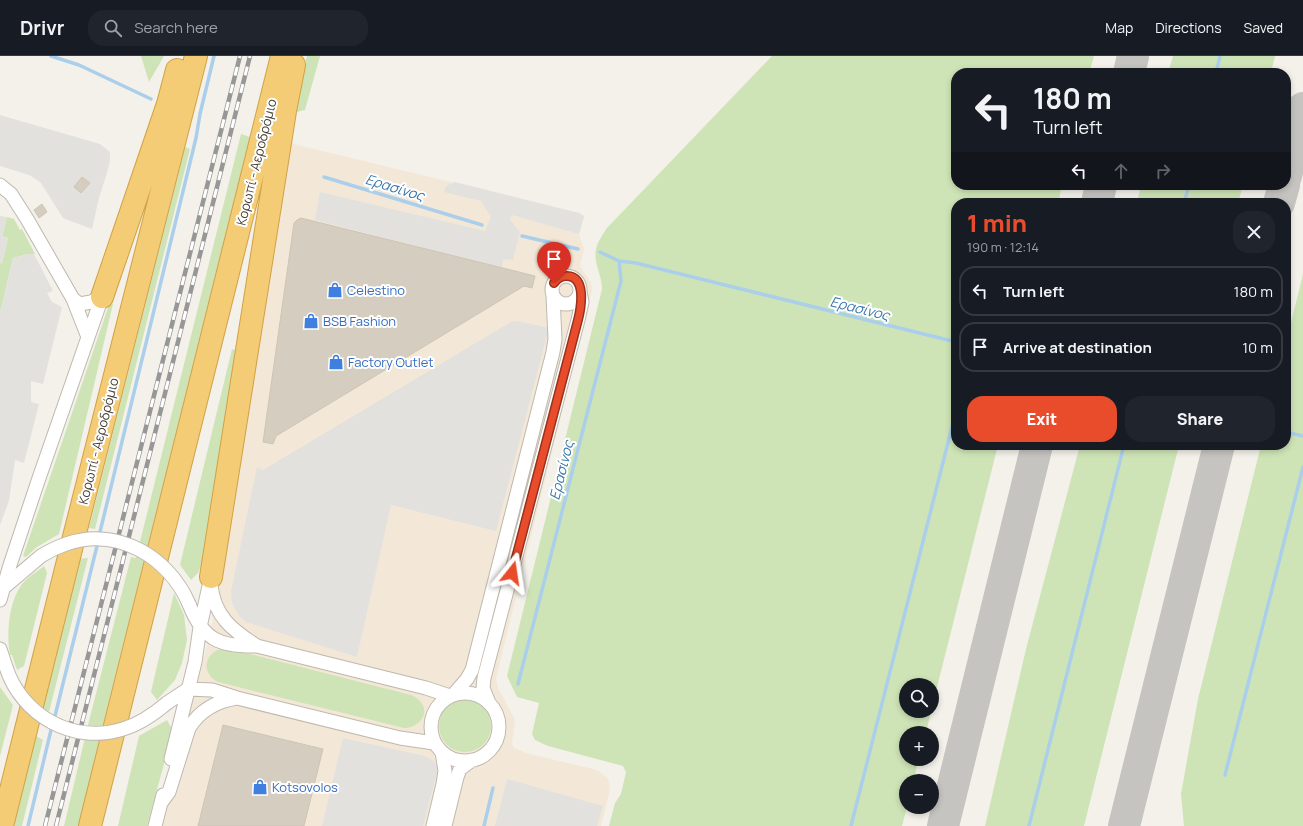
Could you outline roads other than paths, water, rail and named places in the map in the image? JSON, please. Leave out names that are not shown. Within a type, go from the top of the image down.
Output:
[{"type":"highway","points":[[102,297],[168,104],[181,56]]},
{"type":"highway","name":"Κορωπί - Αεροδρόμιο","points":[[2,826],[196,56]]},
{"type":"highway","name":"Κορωπί - Αεροδρόμιο","points":[[90,826],[282,56]]},
{"type":"highway","points":[[211,577],[294,56]]},
{"type":"highway","points":[[99,826],[100,789]]},
{"type":"street","points":[[0,185],[11,194],[73,299],[88,337]]},
{"type":"street","points":[[433,826],[443,784],[444,771],[438,747],[431,732],[432,716],[441,702],[451,696],[467,679],[472,670],[520,487],[553,352],[555,339],[552,292],[554,283],[556,280],[564,276],[568,276],[576,279],[580,288],[582,302],[484,678],[483,688],[489,703]]},
{"type":"street","points":[[553,296],[560,302],[568,304],[576,300],[580,292]]},
{"type":"street","points":[[73,299],[80,304],[91,302],[102,297]]},
{"type":"street","points":[[1,592],[102,297]]},
{"type":"street","points":[[1,592],[41,556],[54,548],[67,543],[80,540],[103,540],[129,545],[153,557],[163,566],[178,584],[193,616],[200,627],[205,633],[227,644],[257,646],[426,688],[451,696],[466,693],[478,696],[494,708],[499,727],[496,739],[486,754],[472,760],[460,769],[445,826]]},
{"type":"street","points":[[155,826],[188,689],[196,662],[200,627],[211,577]]},
{"type":"street","points":[[211,577],[213,598],[217,609],[230,626],[242,637],[257,646]]},
{"type":"street","points":[[0,649],[9,677],[16,690],[33,710],[56,724],[81,733],[100,734],[123,729],[144,720],[167,702],[188,689],[212,690],[237,698],[438,747],[447,756],[459,760],[472,760]]},
{"type":"street","points":[[161,803],[169,792],[189,728],[194,720],[212,706],[237,698]]},
{"type":"waterway","points":[[51,56],[79,65],[151,99]]},
{"type":"waterway","points":[[99,536],[196,138],[200,114],[214,56]]},
{"type":"waterway","name":"Ερασίνος","points":[[1217,68],[1220,56]]},
{"type":"waterway","name":"Ερασίνος","points":[[324,177],[482,225]]},
{"type":"waterway","name":"Ερασίνος","points":[[1185,198],[1188,190]]},
{"type":"waterway","name":"Ερασίνος","points":[[522,236],[578,249]]},
{"type":"waterway","name":"Ερασίνος","points":[[600,252],[619,261],[636,263],[951,341]]},
{"type":"waterway","name":"Ερασίνος","points":[[518,684],[621,281],[619,261]]},
{"type":"waterway","points":[[851,826],[951,431]]},
{"type":"waterway","points":[[1291,433],[1303,436]]},
{"type":"waterway","points":[[1029,826],[1123,450]]},
{"type":"waterway","points":[[1225,775],[1303,467]]},
{"type":"waterway","points":[[54,720],[98,542]]},
{"type":"waterway","points":[[28,826],[52,726]]},
{"type":"waterway","name":"Ερασίνος","points":[[484,826],[493,788]]},
{"type":"railway","points":[[45,826],[240,56]]},
{"type":"railway","points":[[56,826],[250,56]]},
{"type":"place","name":"Celestino","points":[[335,290]]},
{"type":"place","name":"BSB Fashion","points":[[311,321]]},
{"type":"place","name":"Factory Outlet","points":[[336,362]]},
{"type":"place","name":"Kotsovolos","points":[[260,787]]}]
